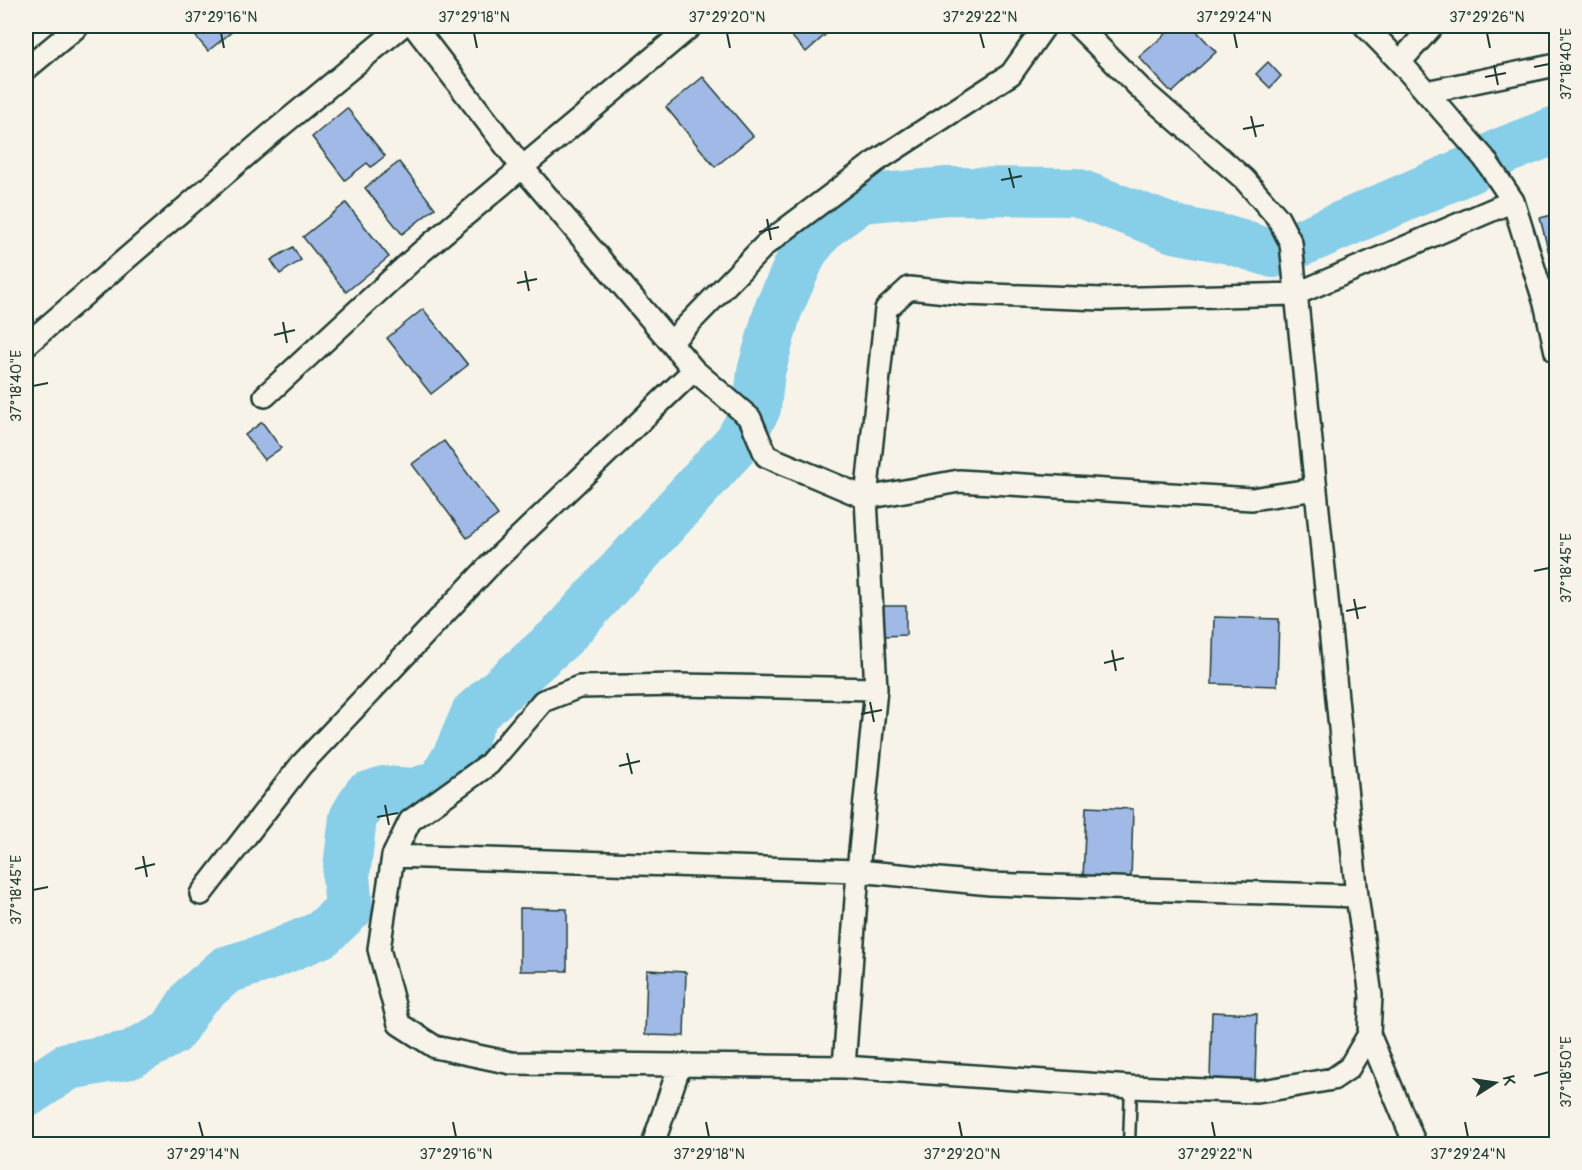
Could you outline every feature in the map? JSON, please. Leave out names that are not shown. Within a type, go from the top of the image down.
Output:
[{"type":"street","points":[[26,69],[78,26]]},
{"type":"street","points":[[26,345],[271,134],[402,26]]},
{"type":"street","points":[[414,26],[522,167],[694,370],[750,418],[766,456],[866,498],[959,481],[1252,500],[1316,489]]},
{"type":"street","points":[[266,396],[420,253],[691,26]]},
{"type":"street","points":[[671,342],[766,244],[875,162],[1011,74],[1045,26]]},
{"type":"street","points":[[1078,26],[1142,90],[1244,179],[1278,218],[1291,243],[1357,896],[1371,996],[1369,1034],[1415,1144]]},
{"type":"street","points":[[1365,26],[1400,62],[1484,158],[1513,201],[1546,307],[1557,352]]},
{"type":"street","points":[[1400,62],[1432,26]]},
{"type":"street","points":[[1426,93],[1557,65]]},
{"type":"street","points":[[844,1066],[858,872],[876,690],[866,498],[886,309],[909,288],[965,294],[1102,299],[1296,294],[1513,201]]},
{"type":"street","points":[[201,894],[301,765],[492,563],[694,370]]},
{"type":"street","points":[[876,690],[679,685],[579,687],[543,701],[489,764],[410,821],[393,856],[379,949],[399,1024],[435,1047],[511,1063],[844,1066],[1131,1087],[1257,1092],[1333,1079],[1349,1068],[1369,1034]]},
{"type":"street","points":[[393,856],[858,872],[990,885],[1357,896]]},
{"type":"street","points":[[653,1144],[680,1065]]},
{"type":"lane","points":[[1129,1144],[1131,1087]]},
{"type":"building","points":[[187,26],[239,26],[208,51]]},
{"type":"building","points":[[782,26],[835,26],[806,52]]},
{"type":"building","points":[[1175,26],[1192,26],[1216,52],[1172,93],[1139,57]]},
{"type":"building","points":[[1268,62],[1281,76],[1270,88],[1256,74]]},
{"type":"building","points":[[703,77],[753,136],[715,167],[666,107]]},
{"type":"building","points":[[347,108],[385,156],[371,167],[367,163],[345,180],[312,137]]},
{"type":"building","points":[[399,162],[435,208],[402,234],[365,188]]},
{"type":"building","points":[[346,203],[389,257],[346,292],[303,237]]},
{"type":"building","points":[[1556,214],[1556,281],[1540,218]]},
{"type":"building","points":[[293,247],[301,260],[280,274],[271,260]]},
{"type":"building","points":[[423,309],[468,365],[431,394],[387,338]]},
{"type":"building","points":[[262,422],[281,448],[264,460],[245,435]]},
{"type":"building","points":[[444,441],[498,515],[467,538],[412,464]]},
{"type":"building","points":[[883,606],[906,606],[906,635],[884,636]]},
{"type":"building","points":[[1214,617],[1279,619],[1277,686],[1212,684]]},
{"type":"building","points":[[1086,807],[1133,809],[1131,880],[1083,879]]},
{"type":"building","points":[[520,908],[567,909],[567,971],[520,971]]},
{"type":"building","points":[[647,970],[686,972],[684,1036],[645,1035]]},
{"type":"building","points":[[1212,1012],[1257,1014],[1255,1080],[1210,1078]]},
{"type":"waterway","points":[[26,1094],[68,1066],[130,1055],[172,1032],[194,998],[226,970],[265,958],[322,934],[349,909],[346,876],[353,818],[366,796],[384,790],[414,792],[440,784],[456,757],[475,713],[562,636],[738,442],[757,408],[761,372],[778,310],[804,251],[825,225],[861,199],[947,191],[1076,192],[1174,229],[1229,240],[1273,254],[1473,168],[1503,151],[1556,130]]}]
